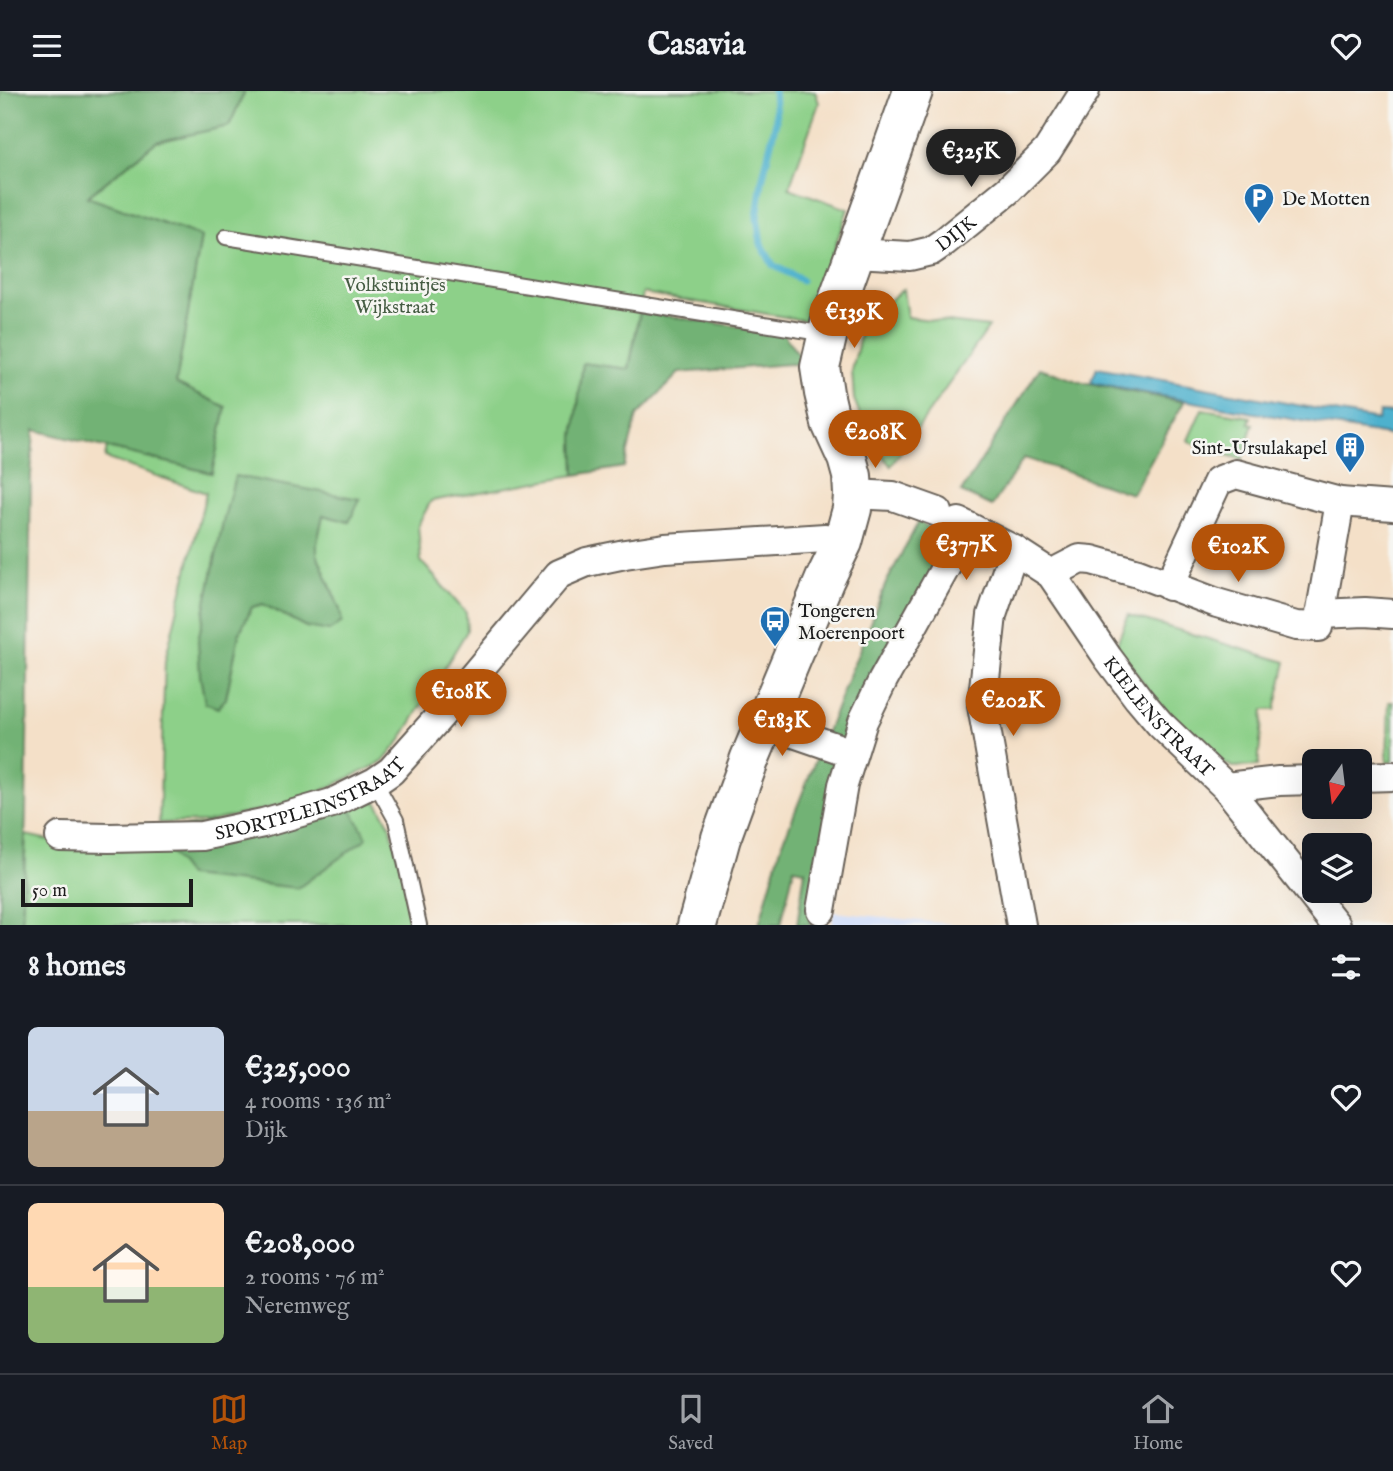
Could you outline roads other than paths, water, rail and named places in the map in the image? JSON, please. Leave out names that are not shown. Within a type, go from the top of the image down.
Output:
[{"type":"street","points":[[696,925],[721,838],[750,758],[843,542],[852,509],[852,476],[831,423],[820,367],[827,334],[854,253],[913,91]]},
{"type":"street","name":"DIJK","points":[[854,253],[910,256],[931,251],[944,243],[1007,191],[1047,151],[1085,91]]},
{"type":"street","points":[[1169,586],[1219,481],[1237,474],[1340,502],[1393,506]]},
{"type":"street","name":"KIELENSTRAAT","points":[[853,494],[893,496],[956,521],[1014,550],[1051,574],[1138,698],[1160,724],[1226,787],[1336,925]]},
{"type":"street","points":[[1051,574],[1080,559],[1091,559],[1138,573],[1216,603],[1296,626],[1318,627],[1340,502]]},
{"type":"street","points":[[821,910],[843,785],[863,720],[959,543],[956,521]]},
{"type":"street","name":"SPORTPLEINSTRAAT","points":[[60,837],[202,836],[263,823],[332,803],[375,782],[391,771],[440,716],[559,574],[587,562],[665,548],[825,538],[843,542]]},
{"type":"street","points":[[1014,550],[992,615],[982,706],[1021,925]]},
{"type":"street","points":[[1320,614],[1393,614]]},
{"type":"street","points":[[765,723],[852,753]]},
{"type":"street","points":[[1372,777],[1393,776]]},
{"type":"street","points":[[1226,787],[1302,781]]},
{"type":"lane","points":[[226,237],[827,334]]},
{"type":"lane","points":[[375,782],[396,820],[419,925]]},
{"type":"water","points":[[1097,368],[1378,420],[1379,412],[1393,413],[1393,436],[1091,383]]},
{"type":"waterway","points":[[774,91],[776,121],[762,181],[757,218],[761,244],[773,265],[801,280]]},
{"type":"place","name":"De Motten","points":[[1259,225]]},
{"type":"place","name":"Sint-Ursulakapel","points":[[1350,474]]},
{"type":"place","name":"Tongeren Moerenpoort","points":[[775,648]]},
{"type":"park label","name":"Volkstuintjes Wijkstraat","points":[[395,295]]}]
